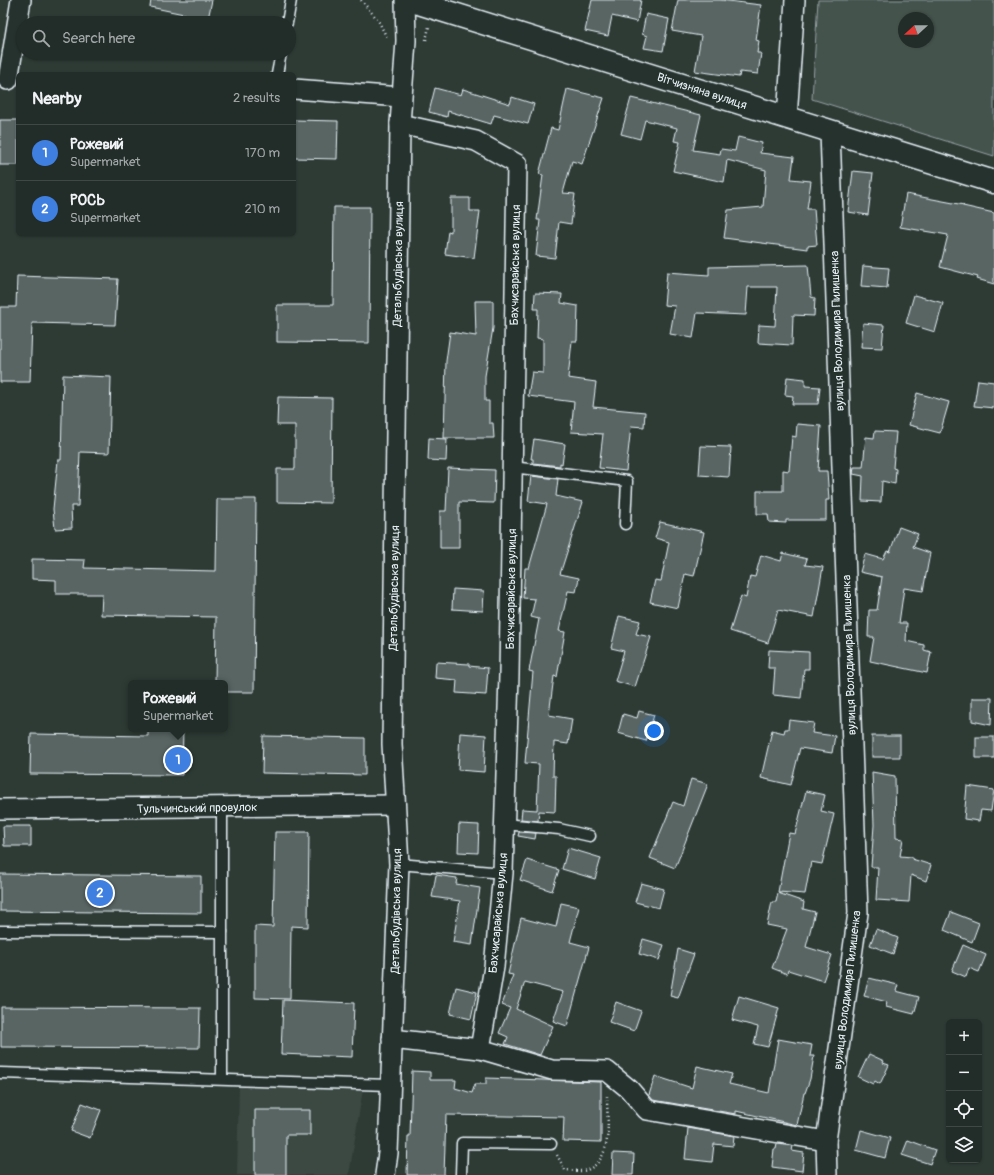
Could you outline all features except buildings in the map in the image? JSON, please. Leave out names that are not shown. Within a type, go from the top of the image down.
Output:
[{"type":"street","points":[[19,16],[21,0]]},
{"type":"street","name":"Детальбудівська вулиця","points":[[385,1175],[399,864],[392,744],[400,124],[406,41],[405,0]]},
{"type":"street","name":"Вітчизняна вулиця","points":[[409,0],[994,182]]},
{"type":"street","points":[[786,118],[795,0]]},
{"type":"street","points":[[9,80],[16,33]]},
{"type":"street","points":[[296,89],[401,97]]},
{"type":"street","name":"Бахчисарайська вулиця","points":[[400,124],[476,141],[517,164],[509,675],[503,873],[494,967],[480,1049]]},
{"type":"street","name":"вулиця Володимира Пилишенка","points":[[827,1175],[826,1141],[858,913],[830,132]]},
{"type":"street","name":"Тульчинський провулок","points":[[0,809],[222,808],[395,805]]},
{"type":"street","points":[[392,1039],[480,1049],[552,1070],[607,1072],[629,1089],[647,1110],[826,1141]]},
{"type":"lane","points":[[288,16],[291,0]]},
{"type":"lane","points":[[277,72],[280,60]]},
{"type":"lane","points":[[512,467],[627,481],[625,524]]},
{"type":"lane","points":[[222,808],[222,1080]]},
{"type":"lane","points":[[504,824],[559,829],[590,836]]},
{"type":"lane","points":[[399,864],[503,873]]},
{"type":"lane","points":[[0,931],[222,932]]},
{"type":"lane","points":[[0,1073],[390,1084]]},
{"type":"lane","points":[[461,1175],[462,1143],[551,1144]]},
{"type":"path","points":[[551,1144],[565,1170],[586,1171],[599,1163],[606,1149],[607,1072]]},
{"type":"shaded area","points":[[818,0],[994,0],[994,156],[812,99]]},
{"type":"shaded area","points":[[239,1087],[363,1089],[349,1175],[237,1175]]},
{"type":"place","name":"Рожевий","points":[[178,760]]},
{"type":"place","name":"РОСЬ","points":[[100,893]]}]
